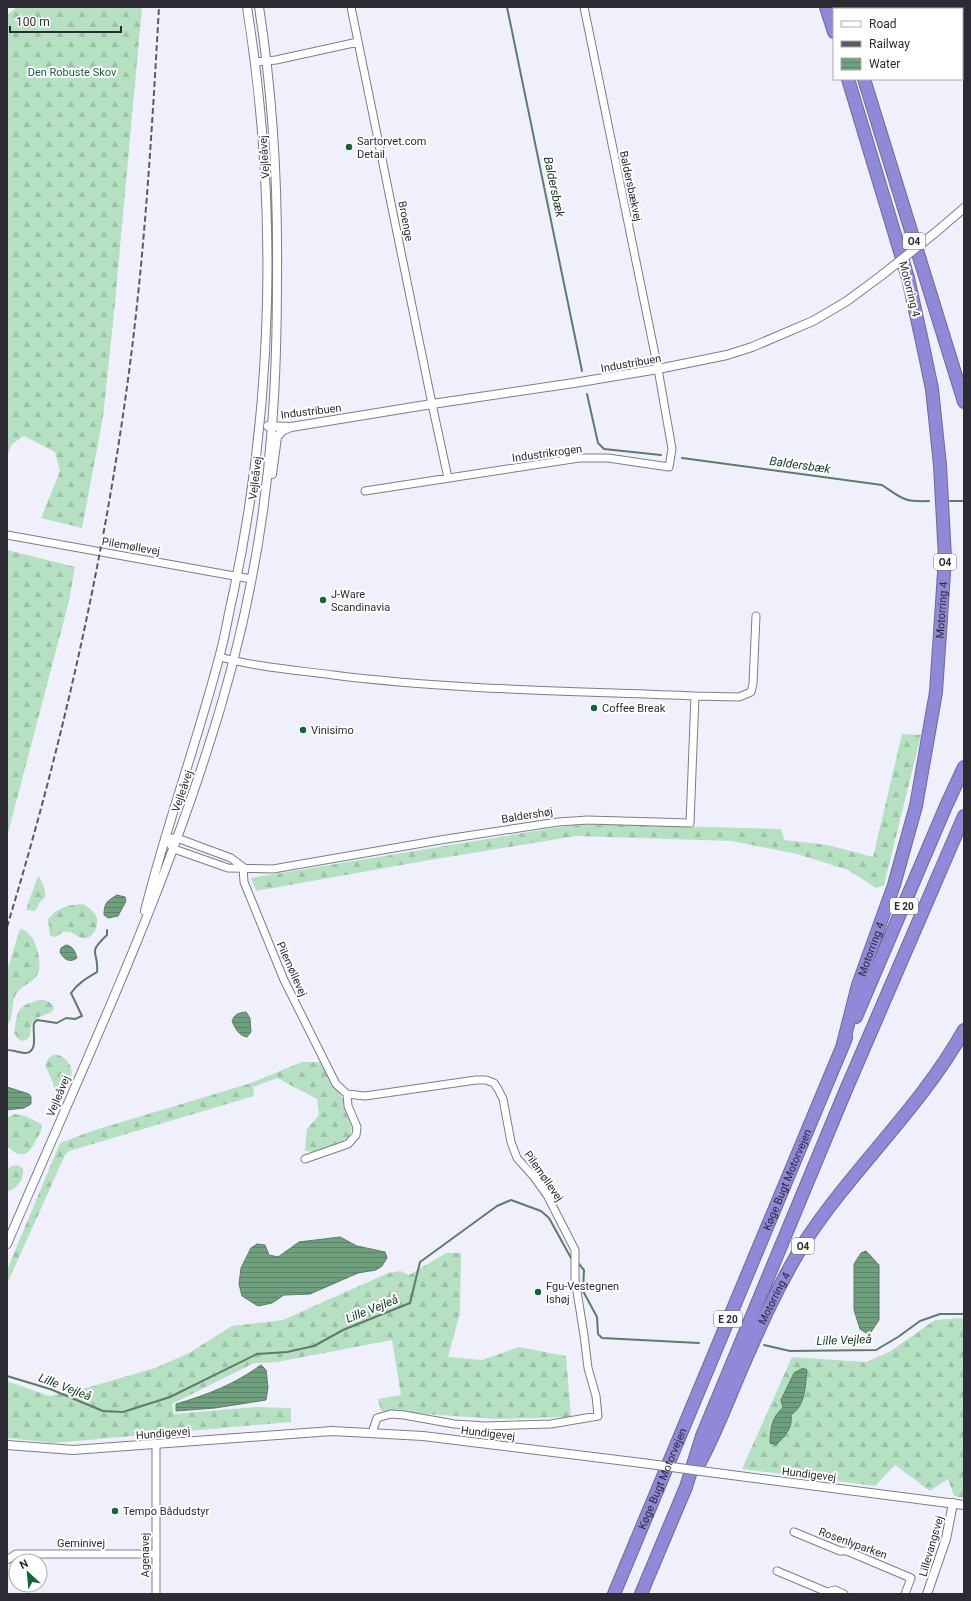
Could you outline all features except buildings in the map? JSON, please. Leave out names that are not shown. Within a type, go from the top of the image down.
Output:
[{"type":"highway","points":[[826,7],[833,29]]},
{"type":"highway","name":"Motorring 4","points":[[843,1044],[858,985],[894,885],[916,806],[936,692],[945,558],[939,457],[932,389],[908,278],[848,80]]},
{"type":"highway","name":"Motorring 4","points":[[864,80],[964,402]]},
{"type":"highway","name":"Køge Bugt Motorvejen","points":[[614,1594],[843,1044],[964,767]]},
{"type":"highway","name":"Køge Bugt Motorvejen","points":[[641,1594],[686,1488],[705,1430],[845,1092],[964,816]]},
{"type":"highway","name":"Motorring 4","points":[[686,1488],[712,1441],[759,1328],[784,1277],[802,1246],[827,1210],[920,1095],[940,1068],[964,1030]]},
{"type":"street","name":"Vejleåvej","points":[[139,935],[155,871],[220,657],[237,577],[250,501],[260,425],[266,328],[266,178],[256,62],[247,7]]},
{"type":"street","name":"Vejleåvej","points":[[7,1244],[139,935],[174,849],[207,751],[233,661],[251,579],[264,502],[272,426],[277,326],[278,251],[276,178],[268,61],[259,7]]},
{"type":"street","name":"Broenge","points":[[351,7],[432,404]]},
{"type":"street","name":"Baldersbækvej","points":[[584,7],[658,369]]},
{"type":"street","points":[[256,62],[268,61],[358,42]]},
{"type":"street","name":"Industribuen","points":[[260,425],[291,427],[574,383],[658,369],[727,355],[783,335],[813,322],[847,301],[882,276],[964,208]]},
{"type":"street","name":"Industrikrogen","points":[[365,491],[579,458],[608,458],[669,467],[672,449],[658,369]]},
{"type":"street","points":[[432,404],[448,478]]},
{"type":"street","points":[[264,502],[271,486],[277,437],[282,431],[291,427]]},
{"type":"street","name":"Pilemøllevej","points":[[7,535],[251,579]]},
{"type":"street","points":[[220,657],[233,661],[372,680],[473,688],[739,697],[751,692],[753,684],[756,616]]},
{"type":"street","name":"Baldershøj","points":[[174,849],[228,868],[243,867],[273,869],[440,840],[558,822],[588,820],[690,823],[695,696]]},
{"type":"street","points":[[165,838],[174,849]]},
{"type":"street","name":"Baldershøj","points":[[165,838],[177,838],[231,858],[243,867]]},
{"type":"street","name":"Pilemøllevej","points":[[243,867],[244,882],[284,980],[336,1084],[347,1094],[365,1096],[476,1080],[486,1080],[494,1084],[503,1099],[510,1142],[517,1158],[534,1177],[547,1195],[575,1250],[574,1268],[588,1368],[596,1396],[598,1416],[550,1424],[485,1426],[454,1424],[391,1414],[377,1418],[372,1433]]},
{"type":"street","points":[[305,1159],[348,1144],[356,1135],[357,1127],[348,1106],[347,1094]]},
{"type":"street","name":"Hundigevej","points":[[7,1445],[72,1450],[332,1431],[423,1436],[964,1505]]},
{"type":"street","name":"Agenavej","points":[[156,1445],[156,1594]]},
{"type":"street","name":"Lillevangsvej","points":[[927,1594],[946,1539],[953,1503]]},
{"type":"street","name":"Rosenlyparken","points":[[794,1532],[840,1551],[847,1551],[911,1578],[905,1594]]},
{"type":"street","name":"Geminivej","points":[[7,1560],[16,1554],[156,1554]]},
{"type":"street","points":[[776,1571],[827,1592],[835,1590],[844,1594]]},
{"type":"green space","name":"Den Robuste Skov","points":[[17,7],[142,7],[103,417],[82,528],[41,518],[60,471],[55,452],[24,436],[12,444],[7,456],[7,15]]},
{"type":"green space","points":[[7,550],[75,567],[69,601],[7,837]]},
{"type":"green space","points":[[902,734],[921,735],[884,885],[876,888],[848,870],[797,854],[732,841],[576,836],[256,891],[251,878],[566,826],[603,824],[781,829],[784,840],[828,845],[873,857]]},
{"type":"green space","points":[[38,876],[45,892],[45,897],[40,902],[36,910],[26,910]]},
{"type":"green space","points":[[83,904],[95,914],[97,920],[96,928],[93,934],[87,938],[79,937],[70,932],[61,933],[56,937],[50,936],[48,919],[52,915],[64,907]]},
{"type":"green space","points":[[20,929],[24,930],[33,938],[37,948],[39,969],[34,979],[21,988],[16,994],[13,1002],[11,1018],[7,1026],[7,971]]},
{"type":"green space","points":[[39,1000],[48,1001],[54,1008],[52,1012],[41,1016],[32,1022],[30,1036],[26,1040],[20,1041],[14,1033],[17,1015],[26,1005]]},
{"type":"green space","points":[[53,1055],[59,1055],[67,1061],[70,1065],[72,1075],[69,1085],[59,1097],[55,1094],[53,1083],[45,1065],[48,1059]]},
{"type":"green space","points":[[302,1062],[320,1062],[344,1100],[352,1128],[349,1139],[315,1152],[305,1151],[307,1129],[319,1115],[317,1099],[277,1078],[253,1087],[254,1096],[69,1151],[65,1155],[7,1284],[7,1270],[60,1143],[92,1131],[251,1083]]},
{"type":"green space","points":[[14,1114],[22,1115],[42,1125],[40,1133],[30,1150],[24,1154],[16,1153],[7,1146],[7,1118]]},
{"type":"green space","points":[[17,1165],[23,1168],[20,1183],[7,1192],[7,1169]]},
{"type":"green space","points":[[446,1253],[461,1253],[460,1313],[448,1357],[482,1360],[519,1347],[566,1356],[571,1417],[497,1419],[381,1411],[378,1399],[401,1395],[392,1340],[277,1362],[254,1363],[172,1404],[174,1414],[256,1407],[291,1408],[291,1422],[54,1443],[7,1438],[7,1381],[49,1396],[76,1391],[155,1368],[189,1353],[232,1326],[283,1320],[388,1273],[401,1271],[409,1275]]},
{"type":"green space","points":[[964,1319],[964,1498],[954,1496],[948,1479],[930,1491],[895,1465],[875,1486],[742,1469],[792,1357],[866,1362],[891,1351],[935,1320]]},
{"type":"water","points":[[117,895],[125,897],[126,901],[118,916],[108,918],[104,915],[105,905]]},
{"type":"water","points":[[66,945],[73,949],[77,958],[74,960],[67,960],[63,957],[60,952],[61,948]]},
{"type":"water","points":[[246,1012],[250,1018],[251,1032],[247,1037],[236,1029],[232,1021],[237,1014]]},
{"type":"water","points":[[7,1087],[29,1094],[31,1097],[31,1104],[24,1108],[7,1110]]},
{"type":"water","points":[[340,1237],[357,1246],[385,1252],[387,1258],[382,1266],[376,1270],[358,1273],[310,1294],[284,1295],[272,1303],[258,1306],[242,1296],[239,1284],[241,1268],[251,1248],[257,1244],[265,1245],[269,1255],[278,1257],[299,1242]]},
{"type":"water","points":[[866,1251],[879,1265],[879,1320],[869,1335],[860,1329],[854,1310],[854,1264],[861,1253]]},
{"type":"water","points":[[261,1365],[266,1370],[268,1387],[266,1400],[215,1408],[176,1411],[176,1404],[199,1397],[220,1388],[241,1378]]},
{"type":"water","points":[[803,1368],[807,1370],[804,1395],[800,1406],[791,1415],[790,1428],[785,1435],[776,1445],[770,1443],[772,1424],[776,1415],[783,1408],[781,1400],[794,1373]]},
{"type":"waterway","name":"Baldersbæk","points":[[507,7],[582,371]]},
{"type":"waterway","name":"Baldersbæk","points":[[587,394],[598,443],[604,449],[661,455]]},
{"type":"waterway","name":"Baldersbæk","points":[[682,458],[882,485],[904,499],[929,501]]},
{"type":"waterway","name":"Baldersbæk","points":[[950,501],[964,501]]},
{"type":"waterway","points":[[7,1050],[24,1053],[30,1052],[34,1045],[34,1023],[37,1020],[57,1023],[66,1018],[75,1019],[82,1016],[71,993],[86,979],[97,972],[95,949],[107,935],[107,930]]},
{"type":"waterway","name":"Lille Vejleå","points":[[7,1376],[50,1389],[103,1411],[123,1412],[170,1397],[257,1354],[287,1352],[314,1346],[343,1330],[410,1303],[420,1262],[497,1206],[511,1200],[541,1211],[549,1218],[571,1258],[574,1260]]},
{"type":"waterway","name":"Lille Vejleå","points":[[578,1263],[584,1270],[583,1291],[597,1317],[598,1334],[602,1338],[699,1343]]},
{"type":"waterway","name":"Lille Vejleå","points":[[764,1345],[790,1351],[876,1350],[898,1337],[920,1321],[940,1314],[964,1314]]},
{"type":"railway","points":[[7,927],[46,790],[63,722],[94,583],[119,443],[135,327],[144,236],[159,7]]},
{"type":"place","name":"Sartorvet.com Detail","points":[[349,147]]},
{"type":"place","name":"J-Ware Scandinavia","points":[[323,600]]},
{"type":"place","name":"Coffee Break","points":[[594,708]]},
{"type":"place","name":"Vinisimo","points":[[303,730]]},
{"type":"place","name":"Fgu-Vestegnen Ishøj","points":[[538,1292]]},
{"type":"place","name":"Tempo Bådudstyr","points":[[115,1511]]}]
